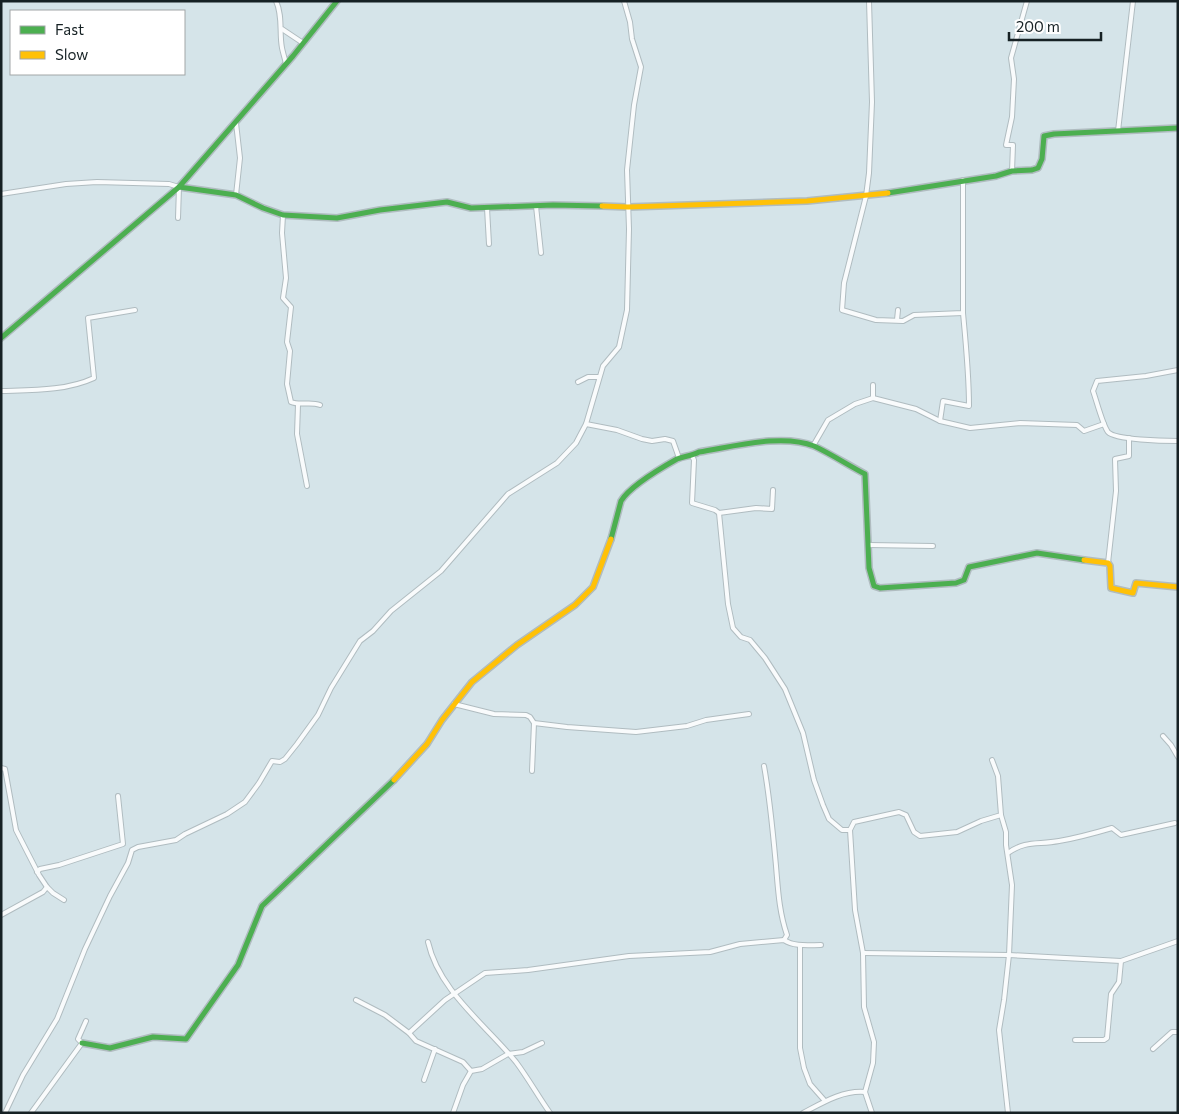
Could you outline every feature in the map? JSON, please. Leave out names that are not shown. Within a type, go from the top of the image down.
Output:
[{"type":"street","points":[[276,1],[279,8],[282,48],[286,64]]},
{"type":"street","points":[[5,1113],[23,1075],[57,1019],[85,949],[128,863],[132,850],[138,847],[176,840],[227,814],[245,802],[272,761],[280,762],[285,759],[318,715],[331,688],[360,642],[391,611],[442,571],[508,494],[556,463],[576,444],[586,424],[603,366],[619,347],[627,310],[627,170],[634,105],[641,67],[632,39],[630,22],[624,1]]},
{"type":"street","points":[[869,1],[872,130],[866,196],[844,283],[842,310],[876,320],[903,321],[914,315],[963,313]]},
{"type":"street","points":[[1012,171],[1013,145],[1006,145],[1012,108],[1014,79],[1011,58],[1026,1]]},
{"type":"street","points":[[1118,131],[1133,1]]},
{"type":"street","points":[[1,338],[179,187],[236,123],[336,2]]},
{"type":"street","points":[[282,29],[303,44]]},
{"type":"street","points":[[236,123],[240,158],[236,195]]},
{"type":"street","points":[[1,194],[66,184],[97,182],[170,184],[236,195],[262,208],[283,215],[336,218],[380,210],[447,202],[471,208],[487,208],[553,205],[628,207],[807,201],[866,196],[996,176],[1012,171],[1032,170],[1038,168],[1042,159],[1044,136],[1054,134],[1178,128]]},
{"type":"street","points":[[940,420],[943,401],[968,406],[968,374],[966,368],[968,359],[963,313],[964,180]]},
{"type":"street","points":[[178,218],[179,187]]},
{"type":"street","points":[[536,206],[541,253]]},
{"type":"street","points":[[487,208],[490,244]]},
{"type":"street","points":[[283,215],[282,233],[286,278],[283,298],[291,307],[287,342],[290,351],[287,384],[291,402],[298,405],[312,402],[320,405]]},
{"type":"street","points":[[1,391],[66,387],[84,383],[94,378],[88,318],[135,310]]},
{"type":"street","points":[[897,320],[898,310]]},
{"type":"street","points":[[1178,370],[1146,376],[1098,381],[1093,390],[1107,431],[1113,435],[1129,438],[1178,441]]},
{"type":"street","points":[[578,382],[588,378],[599,378]]},
{"type":"street","points":[[873,384],[873,398]]},
{"type":"street","points":[[813,446],[828,420],[855,404],[873,398],[916,409],[940,420],[970,428],[1020,423],[1077,425],[1084,431],[1104,424]]},
{"type":"street","points":[[298,405],[297,434],[308,486]]},
{"type":"street","points":[[586,424],[618,430],[642,440],[665,439],[673,441],[679,458]]},
{"type":"street","points":[[1129,438],[1129,456],[1115,459],[1116,491],[1108,563],[1110,566],[1111,588],[1133,593],[1136,583],[1178,587]]},
{"type":"street","points":[[86,1021],[78,1039],[82,1043],[110,1048],[153,1037],[186,1039],[238,965],[262,906],[382,793],[427,744],[454,704],[472,682],[518,645],[575,605],[593,587],[624,496],[640,483],[679,458],[692,456],[699,452],[778,440],[813,446],[865,474],[869,568],[874,586],[880,588],[956,583],[964,580],[969,567],[1037,553],[1108,563]]},
{"type":"street","points":[[692,456],[694,460],[692,504],[715,510],[718,513],[756,508],[772,509],[773,490]]},
{"type":"street","points":[[718,513],[728,604],[733,628],[741,637],[750,640],[766,658],[776,678],[785,689],[799,720],[814,780],[829,818],[842,830],[850,830]]},
{"type":"street","points":[[868,545],[933,546]]},
{"type":"street","points":[[454,704],[494,714],[526,715],[530,717],[534,723],[532,771]]},
{"type":"street","points":[[534,723],[636,732],[686,726],[706,720],[749,714]]},
{"type":"street","points":[[1163,736],[1178,757]]},
{"type":"street","points":[[992,760],[998,776],[1001,815],[1006,832],[1012,885],[1009,955],[999,1030],[1008,1113]]},
{"type":"street","points":[[764,766],[770,806],[778,894],[787,935],[784,940]]},
{"type":"street","points":[[1,768],[5,769],[16,830],[47,888],[64,900]]},
{"type":"street","points":[[37,872],[40,869],[59,865],[123,844],[118,796]]},
{"type":"street","points":[[872,1113],[865,1092],[873,1063],[874,1042],[864,1007],[863,953],[855,910],[850,830],[854,822],[899,812],[906,814],[914,832],[920,836],[957,832],[981,821],[1001,815]]},
{"type":"street","points":[[1008,853],[1019,845],[1057,842],[1112,828],[1121,834],[1175,823]]},
{"type":"street","points":[[1,915],[47,888]]},
{"type":"street","points":[[409,1033],[420,1021],[454,993],[485,973],[528,970],[629,956],[710,952],[740,944],[784,940],[788,943],[800,945],[821,945]]},
{"type":"street","points":[[863,953],[1009,955],[1121,961],[1178,941]]},
{"type":"street","points":[[428,942],[436,964],[454,993],[529,1080],[550,1113]]},
{"type":"street","points":[[800,945],[800,1048],[810,1084],[825,1101]]},
{"type":"street","points":[[1075,1040],[1104,1040],[1107,1038],[1111,994],[1119,982],[1121,961]]},
{"type":"street","points":[[356,1000],[385,1015],[409,1033],[416,1041],[463,1062],[471,1071]]},
{"type":"street","points":[[1153,1049],[1172,1032],[1178,1032]]},
{"type":"street","points":[[31,1113],[82,1043]]},
{"type":"street","points":[[453,1113],[462,1085],[471,1071],[482,1069],[508,1054],[523,1052],[542,1044]]},
{"type":"street","points":[[424,1080],[436,1049]]},
{"type":"street","points":[[802,1113],[825,1101],[856,1091],[865,1092]]},
{"type":"traffic: fast","points":[[1,338],[179,187],[293,56],[337,1]]},
{"type":"traffic: fast","points":[[888,193],[1038,168],[1042,159],[1044,136],[1178,128]]},
{"type":"traffic: fast","points":[[179,187],[236,195],[283,215],[337,218],[380,210],[447,202],[471,208],[553,205],[602,206]]},
{"type":"traffic: fast","points":[[611,539],[621,501],[625,495],[646,478],[677,459],[699,452],[741,444],[787,441],[801,442],[814,446],[865,474],[869,568],[874,586],[880,588],[956,583],[964,580],[969,567],[1037,553],[1084,560]]},
{"type":"traffic: fast","points":[[82,1043],[110,1048],[153,1037],[186,1039],[238,965],[262,906],[394,780]]},
{"type":"traffic: slow","points":[[602,206],[628,207],[807,201],[888,193]]},
{"type":"traffic: slow","points":[[394,780],[427,744],[442,720],[472,682],[517,645],[575,605],[593,587],[611,539]]},
{"type":"traffic: slow","points":[[1084,560],[1108,563],[1110,566],[1111,588],[1133,593],[1136,583],[1178,587]]}]
